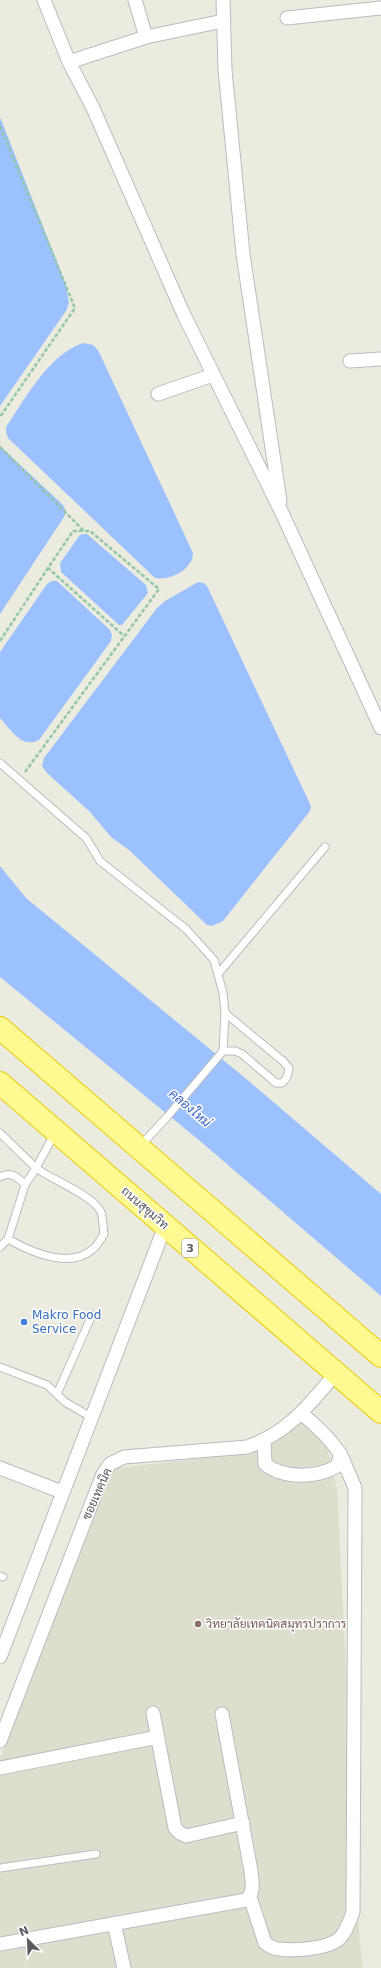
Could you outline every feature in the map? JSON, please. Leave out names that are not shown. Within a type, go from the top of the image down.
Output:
[{"type":"highway","points":[[0,1028],[381,1356]]},
{"type":"highway","name":"ถนนสุขุมวิท","points":[[0,1083],[381,1412]]},
{"type":"street","points":[[44,0],[69,62],[93,108],[183,313],[282,513],[381,728]]},
{"type":"street","points":[[135,0],[146,37]]},
{"type":"street","points":[[223,0],[225,70],[244,254],[282,513]]},
{"type":"street","points":[[287,18],[381,8]]},
{"type":"street","points":[[69,62],[146,37],[223,21]]},
{"type":"street","points":[[350,361],[381,359]]},
{"type":"street","points":[[158,394],[213,374]]},
{"type":"street","points":[[0,1657],[165,1226]]},
{"type":"street","name":"ซอยเทคนิค","points":[[0,1741],[100,1482],[110,1464],[124,1457],[246,1447],[264,1441],[302,1414],[336,1373]]},
{"type":"street","points":[[222,1714],[251,1871],[252,1890],[250,1897],[265,1943],[278,1950],[317,1947],[332,1943],[340,1937],[349,1924],[353,1912],[356,1488],[341,1455],[325,1434],[302,1414]]},
{"type":"street","points":[[264,1441],[265,1464],[273,1471],[287,1474],[309,1474],[328,1471],[338,1466],[341,1455]]},
{"type":"street","points":[[0,1468],[62,1492]]},
{"type":"street","points":[[153,1712],[175,1828],[180,1834],[186,1836],[243,1823]]},
{"type":"street","points":[[0,1768],[158,1737]]},
{"type":"street","points":[[0,1944],[246,1900],[250,1897]]},
{"type":"street","points":[[114,1923],[124,1968]]},
{"type":"lane","points":[[0,764],[86,838],[100,861],[186,929],[214,960],[223,993],[225,1013],[222,1053],[139,1147]]},
{"type":"lane","points":[[218,974],[325,847]]},
{"type":"lane","points":[[222,1053],[235,1051],[242,1054],[276,1083],[282,1083],[288,1075],[289,1068],[284,1062],[225,1013]]},
{"type":"lane","points":[[0,1247],[8,1239],[25,1185],[56,1131]]},
{"type":"lane","points":[[0,1134],[36,1168],[49,1178],[80,1192],[101,1212],[104,1234],[93,1250],[70,1260],[41,1255],[8,1239]]},
{"type":"lane","points":[[0,1177],[10,1174],[18,1177],[25,1185]]},
{"type":"lane","points":[[57,1394],[92,1315]]},
{"type":"lane","points":[[0,1367],[46,1385],[65,1402],[91,1417]]},
{"type":"lane","points":[[0,1868],[96,1854]]},
{"type":"path","points":[[0,126],[75,308],[0,417]]},
{"type":"path","points":[[0,447],[84,531]]},
{"type":"path","points":[[0,641],[73,531],[90,531],[159,589],[19,780]]},
{"type":"path","points":[[48,568],[124,636]]},
{"type":"shaded area","name":"วิทยาลัยเทคนิคสมุทรปราการ","points":[[300,1421],[326,1441],[337,1489],[360,1944],[363,1968],[0,1968],[0,1758],[111,1469],[256,1451]]},
{"type":"water","points":[[0,117],[66,285],[69,303],[66,311],[0,406]]},
{"type":"water","points":[[83,343],[93,345],[98,350],[193,553],[192,559],[185,569],[173,576],[167,578],[155,578],[8,438],[6,427],[39,379],[59,357],[70,349]]},
{"type":"water","points":[[0,448],[2,448],[63,505],[66,511],[64,517],[0,614]]},
{"type":"water","points":[[87,534],[146,585],[148,593],[122,625],[119,625],[61,572],[60,563],[80,535]]},
{"type":"water","points":[[52,581],[57,581],[110,630],[112,635],[111,641],[39,740],[27,742],[17,737],[0,718],[0,652],[47,584]]},
{"type":"water","points":[[198,582],[204,583],[207,586],[311,806],[310,811],[223,921],[212,926],[207,925],[129,850],[111,837],[90,812],[47,773],[42,766],[44,758],[157,608],[165,601]]},
{"type":"water","name":"คลองใหม่","points":[[0,866],[26,898],[250,1082],[381,1194],[381,1296],[200,1141],[0,977]]},
{"type":"place","name":"Makro Food Service","points":[[24,1322]]},
{"type":"place","name":"วิทยาลัยเทคนิคสมุทรปราการ","points":[[198,1624]]}]
